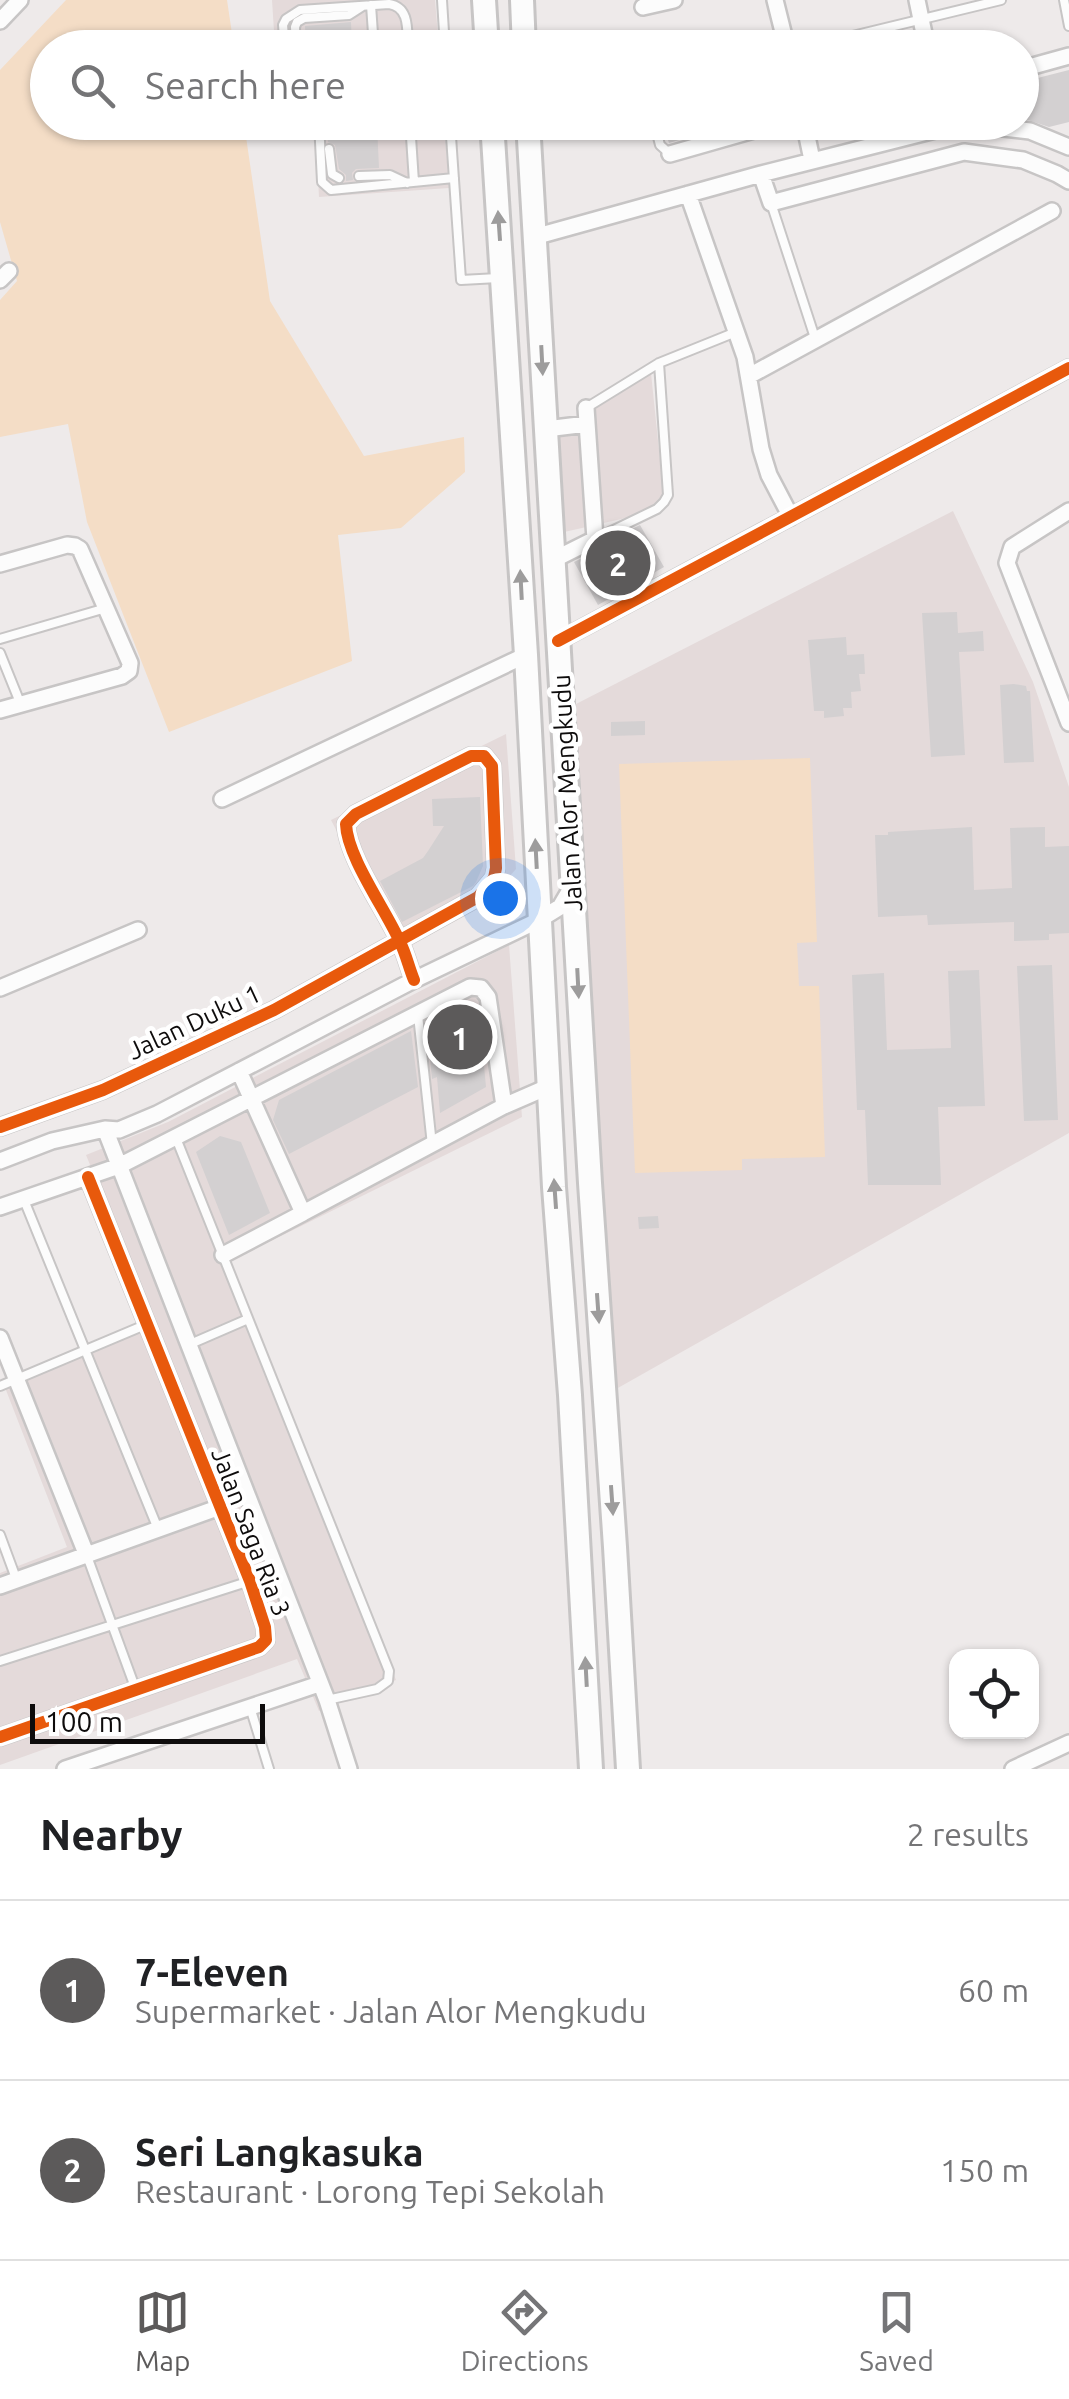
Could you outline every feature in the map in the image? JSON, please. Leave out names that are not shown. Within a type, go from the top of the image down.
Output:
[{"type":"main road","points":[[484,0],[486,30]]},
{"type":"main road","points":[[522,0],[523,30]]},
{"type":"main road","name":"Jalan Alor Mengkudu","points":[[493,140],[592,1769]]},
{"type":"main road","name":"Jalan Alor Mengkudu","points":[[529,140],[628,1769]]},
{"type":"main road","points":[[503,284],[518,268],[528,268],[537,279]]},
{"type":"street","points":[[0,21],[20,0]]},
{"type":"street","points":[[638,4],[674,0]]},
{"type":"street","points":[[775,0],[782,30]]},
{"type":"street","points":[[918,0],[923,30]]},
{"type":"street","points":[[1039,64],[1069,56]]},
{"type":"street","points":[[1039,135],[1069,147]]},
{"type":"street","points":[[670,154],[719,140]]},
{"type":"street","points":[[808,140],[812,160]]},
{"type":"street","points":[[534,237],[887,140]]},
{"type":"street","points":[[761,174],[771,202],[964,152],[1023,160],[1069,181]]},
{"type":"street","points":[[688,194],[749,376],[769,475],[791,517]]},
{"type":"street","points":[[749,376],[1052,211]]},
{"type":"street","points":[[558,642],[1069,368]]},
{"type":"street","points":[[546,429],[587,416],[595,539],[554,560]]},
{"type":"street","points":[[1068,516],[1012,547],[1007,563],[1069,722]]},
{"type":"street","points":[[0,564],[67,545],[80,549],[130,663],[122,676],[0,710]]},
{"type":"street","points":[[222,799],[526,655]]},
{"type":"street","name":"Jalan Duku 1","points":[[0,1127],[103,1090],[274,1010],[400,941],[478,897],[494,878],[496,868],[492,766],[484,756],[472,756],[356,814],[346,824],[358,860],[400,941]]},
{"type":"street","points":[[0,1161],[52,1141],[136,1124],[414,980],[540,920],[560,907],[572,886]]},
{"type":"street","points":[[0,988],[138,930]]},
{"type":"street","points":[[400,941],[414,980]]},
{"type":"street","points":[[0,1207],[119,1166],[470,987],[481,988],[488,997],[504,1106]]},
{"type":"street","points":[[240,1072],[303,1213]]},
{"type":"street","points":[[223,1255],[504,1106],[550,1086]]},
{"type":"street","points":[[106,1130],[327,1700],[349,1769]]},
{"type":"street","name":"Jalan Saga Ria 3","points":[[0,1737],[259,1647],[266,1640],[250,1581],[88,1177]]},
{"type":"street","points":[[0,1338],[87,1556]]},
{"type":"street","points":[[0,1586],[220,1507]]},
{"type":"street","points":[[65,1769],[116,1761],[319,1684]]},
{"type":"street","points":[[1013,1769],[1069,1743]]},
{"type":"lane","points":[[442,0],[444,30]]},
{"type":"lane","points":[[873,30],[1002,0]]},
{"type":"lane","points":[[1064,0],[1069,26]]},
{"type":"lane","points":[[283,30],[292,13],[300,10],[396,4],[405,13],[406,30]]},
{"type":"lane","points":[[294,30],[304,18],[349,15],[367,5]]},
{"type":"lane","points":[[367,5],[371,30]]},
{"type":"lane","points":[[320,140],[322,182],[331,190],[454,178]]},
{"type":"lane","points":[[410,140],[411,183]]},
{"type":"lane","points":[[451,140],[460,280],[503,284]]},
{"type":"lane","points":[[659,140],[670,154]]},
{"type":"lane","points":[[330,148],[332,174],[339,178]]},
{"type":"lane","points":[[359,176],[390,175],[411,183]]},
{"type":"lane","points":[[771,202],[816,341]]},
{"type":"lane","points":[[587,416],[659,363],[736,332]]},
{"type":"lane","points":[[595,539],[657,509],[668,496],[659,363]]},
{"type":"lane","points":[[0,638],[107,608]]},
{"type":"lane","points":[[0,654],[22,705]]},
{"type":"lane","points":[[418,1014],[432,1145]]},
{"type":"lane","points":[[176,1138],[390,1671],[388,1681],[377,1689],[327,1700]]},
{"type":"lane","points":[[23,1199],[158,1530]]},
{"type":"lane","points":[[188,1345],[248,1320]]},
{"type":"lane","points":[[0,1386],[146,1325]]},
{"type":"lane","points":[[0,1536],[17,1581]]},
{"type":"lane","points":[[87,1556],[136,1690]]},
{"type":"lane","points":[[0,1662],[250,1581]]},
{"type":"lane","points":[[250,1707],[269,1769]]},
{"type":"shaded area","points":[[66,0],[227,0],[231,30],[38,30]]},
{"type":"shaded area","points":[[272,0],[435,0],[438,30],[274,30]]},
{"type":"shaded area","points":[[30,38],[30,140],[246,140],[270,301],[364,456],[464,437],[465,472],[401,528],[338,535],[352,661],[169,732],[87,522],[68,424],[0,437],[0,300],[17,281],[0,222],[0,70]]},
{"type":"shaded area","points":[[316,140],[445,140],[449,188],[319,197]]},
{"type":"shaded area","points":[[651,373],[665,509],[560,533],[554,432]]},
{"type":"shaded area","points":[[953,511],[1033,682],[1069,787],[1069,1133],[609,1393],[576,704]]},
{"type":"shaded area","points":[[506,734],[516,869],[483,906],[399,952],[331,820]]},
{"type":"shaded area","points":[[810,758],[817,942],[797,943],[799,986],[819,986],[825,1157],[742,1159],[742,1170],[635,1173],[619,764]]},
{"type":"shaded area","points":[[509,945],[522,1117],[226,1263],[396,1680],[319,1711],[297,1659],[0,1765],[0,1573],[67,1547],[4,1385],[156,1326],[86,1155],[168,1122]]},
{"type":"building","points":[[351,22],[351,30],[305,30],[305,26]]},
{"type":"building","points":[[1069,70],[1069,122],[1049,127],[1039,124],[1039,78]]},
{"type":"building","points":[[378,140],[379,168],[356,169],[353,180],[346,181],[346,175],[339,169],[335,145],[328,142]]},
{"type":"building","points":[[640,525],[664,567],[598,605],[574,562]]},
{"type":"building","points":[[957,612],[958,633],[983,631],[984,651],[959,652],[965,755],[931,757],[922,613]]},
{"type":"building","points":[[846,637],[847,655],[864,654],[865,674],[859,674],[861,691],[851,692],[852,708],[843,708],[844,716],[824,718],[824,711],[814,711],[808,640]]},
{"type":"building","points":[[1014,684],[1030,691],[1034,762],[1004,763],[1000,685]]},
{"type":"building","points":[[645,721],[645,735],[611,736],[611,722]]},
{"type":"building","points":[[480,797],[483,866],[476,882],[402,922],[380,881],[423,858],[444,826],[433,826],[432,799]]},
{"type":"building","points":[[972,827],[974,890],[1012,888],[1010,828],[1045,827],[1045,847],[1069,846],[1069,933],[1049,934],[1049,940],[1014,941],[1014,922],[928,925],[927,915],[878,917],[875,835]]},
{"type":"building","points":[[1052,965],[1058,1120],[1024,1121],[1017,966]]},
{"type":"building","points":[[979,970],[985,1106],[938,1107],[941,1185],[868,1185],[865,1110],[857,1110],[852,975],[884,973],[887,1050],[951,1048],[948,971]]},
{"type":"building","points":[[466,1005],[479,1011],[486,1087],[440,1113],[427,1028]]},
{"type":"building","points":[[411,1031],[418,1087],[289,1154],[273,1120],[279,1100]]},
{"type":"building","points":[[220,1136],[241,1142],[270,1213],[229,1235],[196,1152]]},
{"type":"building","points":[[658,1216],[659,1228],[639,1229],[638,1217]]},
{"type":"cycle path","points":[[558,641],[1069,368]]},
{"type":"cycle path","points":[[0,1127],[103,1090],[274,1010],[478,897],[494,878],[496,868],[492,766],[484,756],[471,756],[356,814],[346,824],[353,852],[394,929],[400,942],[414,980]]},
{"type":"cycle path","points":[[0,1737],[259,1647],[266,1640],[250,1581],[88,1177]]},
{"type":"place","name":"Seri Langkasuka","points":[[618,563]]},
{"type":"place","name":"7-Eleven","points":[[460,1037]]}]
